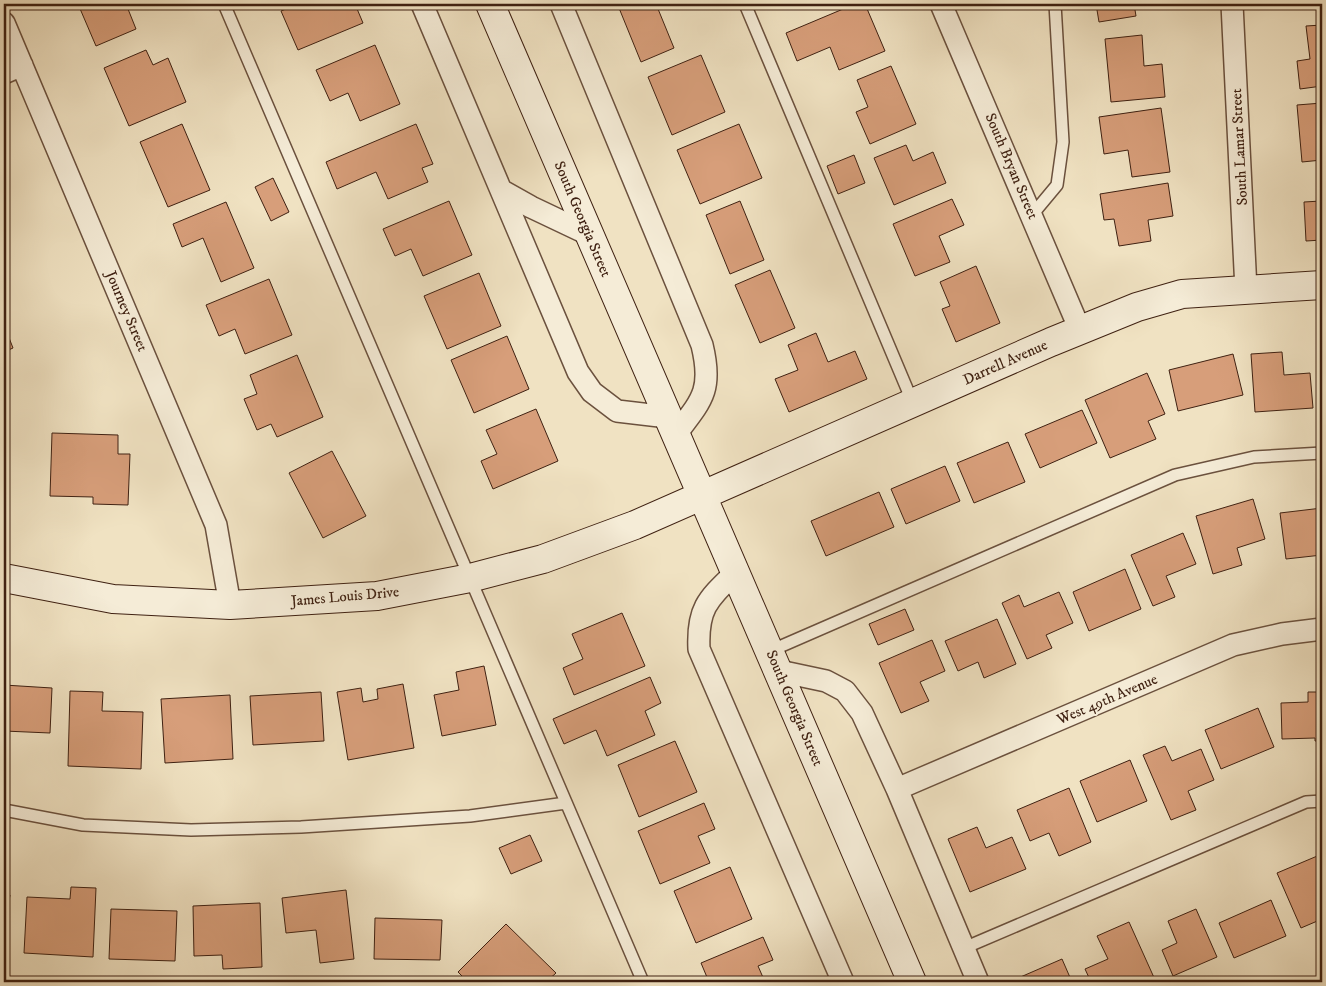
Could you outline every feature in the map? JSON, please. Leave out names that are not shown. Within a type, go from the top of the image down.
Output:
[{"type":"main road","name":"South Georgia Street","points":[[490,4],[912,982]]},
{"type":"main road","name":"Darrell Avenue","points":[[702,495],[913,402],[1137,307],[1182,294],[1322,285]]},
{"type":"main road","name":"James Louis Drive","points":[[4,578],[113,599],[230,605],[377,596],[470,578],[543,559],[635,525],[702,495]]},
{"type":"street","points":[[422,4],[578,372],[592,392],[617,411],[672,426],[702,400],[707,368],[702,345],[562,4]]},
{"type":"street","name":"South Bryan Street","points":[[941,4],[1080,330]]},
{"type":"street","name":"South Lamar Street","points":[[1232,4],[1246,290]]},
{"type":"street","name":"Journey Street","points":[[4,23],[13,69],[216,525],[230,605]]},
{"type":"street","points":[[501,190],[590,235]]},
{"type":"street","points":[[736,572],[708,599],[698,626],[699,649],[843,982]]},
{"type":"street","name":"West 49th Avenue","points":[[897,788],[1233,645],[1282,634],[1322,629]]},
{"type":"street","points":[[775,661],[826,681],[845,691],[862,713],[897,788],[978,982]]},
{"type":"lane","points":[[224,4],[642,982]]},
{"type":"lane","points":[[745,4],[913,402]]},
{"type":"lane","points":[[1032,215],[1057,185],[1063,142],[1055,4]]},
{"type":"lane","points":[[775,661],[1175,475],[1254,457],[1322,453]]},
{"type":"lane","points":[[964,948],[1306,802],[1322,800]]},
{"type":"lane","points":[[4,810],[83,825],[191,830],[301,826],[470,816],[566,803]]},
{"type":"building","points":[[78,4],[126,4],[136,29],[96,46]]},
{"type":"building","points":[[298,4],[355,4],[363,23],[298,50],[281,11]]},
{"type":"building","points":[[629,4],[656,4],[674,48],[641,62],[619,8]]},
{"type":"building","points":[[855,4],[865,4],[885,51],[839,70],[830,47],[797,61],[786,33]]},
{"type":"building","points":[[1096,4],[1134,4],[1136,16],[1099,22]]},
{"type":"building","points":[[1293,4],[1322,4],[1322,8],[1293,9]]},
{"type":"building","points":[[1322,25],[1322,86],[1300,89],[1297,61],[1310,59],[1306,26]]},
{"type":"building","points":[[1142,35],[1144,66],[1162,64],[1165,97],[1111,102],[1105,39]]},
{"type":"building","points":[[375,45],[400,104],[360,121],[348,93],[330,101],[316,70]]},
{"type":"building","points":[[146,50],[153,65],[168,58],[186,102],[129,126],[104,68]]},
{"type":"building","points":[[701,55],[725,112],[672,135],[648,77]]},
{"type":"building","points":[[891,66],[916,124],[870,144],[856,112],[868,107],[857,80]]},
{"type":"building","points":[[1322,103],[1322,160],[1302,162],[1297,105]]},
{"type":"building","points":[[1161,108],[1170,172],[1132,177],[1128,150],[1104,154],[1099,117]]},
{"type":"building","points":[[182,124],[210,190],[168,207],[140,142]]},
{"type":"building","points":[[416,124],[433,164],[422,168],[428,182],[388,199],[376,172],[337,189],[326,162]]},
{"type":"building","points":[[739,124],[762,178],[700,204],[677,150]]},
{"type":"building","points":[[906,145],[913,161],[933,152],[946,183],[894,205],[874,158]]},
{"type":"building","points":[[854,155],[865,183],[838,194],[827,166]]},
{"type":"building","points":[[1322,176],[1322,240],[1306,241],[1304,202],[1321,201],[1319,177]]},
{"type":"building","points":[[273,178],[289,212],[271,221],[255,187]]},
{"type":"building","points":[[1168,183],[1173,216],[1148,220],[1151,241],[1119,246],[1114,219],[1104,220],[1100,194]]},
{"type":"building","points":[[952,199],[964,225],[939,236],[950,262],[915,276],[893,224]]},
{"type":"building","points":[[449,201],[472,255],[423,276],[411,249],[395,256],[383,229]]},
{"type":"building","points":[[740,201],[764,260],[730,274],[706,215]]},
{"type":"building","points":[[226,202],[254,268],[221,282],[203,238],[182,247],[173,224]]},
{"type":"building","points":[[976,266],[1000,323],[956,342],[942,309],[950,306],[940,282]]},
{"type":"building","points":[[770,270],[795,328],[760,343],[735,285]]},
{"type":"building","points":[[479,273],[501,326],[447,349],[424,296]]},
{"type":"building","points":[[269,279],[292,335],[245,354],[235,329],[219,336],[206,305]]},
{"type":"building","points":[[4,325],[13,348],[4,352]]},
{"type":"building","points":[[816,333],[828,362],[855,351],[867,379],[789,412],[775,379],[798,370],[788,345]]},
{"type":"building","points":[[507,336],[529,389],[474,413],[451,360]]},
{"type":"building","points":[[1282,352],[1284,375],[1310,373],[1313,408],[1255,412],[1251,354]]},
{"type":"building","points":[[1233,354],[1243,395],[1178,411],[1169,370]]},
{"type":"building","points":[[297,355],[323,417],[277,437],[271,424],[257,430],[244,399],[257,394],[250,375]]},
{"type":"building","points":[[1147,373],[1165,414],[1148,421],[1156,439],[1110,458],[1085,400]]},
{"type":"building","points":[[536,409],[558,461],[493,489],[481,461],[497,454],[486,430]]},
{"type":"building","points":[[1082,410],[1097,443],[1040,468],[1025,434]]},
{"type":"building","points":[[52,433],[118,435],[118,454],[130,454],[128,505],[93,504],[93,497],[50,496]]},
{"type":"building","points":[[1008,442],[1025,482],[974,503],[957,463]]},
{"type":"building","points":[[332,451],[366,516],[323,538],[289,473]]},
{"type":"building","points":[[945,466],[960,501],[906,524],[891,489]]},
{"type":"building","points":[[879,492],[894,527],[826,556],[811,521]]},
{"type":"building","points":[[1253,499],[1265,539],[1237,548],[1242,565],[1213,574],[1196,516]]},
{"type":"building","points":[[1322,508],[1322,555],[1286,559],[1280,513]]},
{"type":"building","points":[[1183,533],[1196,564],[1166,576],[1175,597],[1153,606],[1131,555]]},
{"type":"building","points":[[1125,569],[1141,609],[1089,631],[1073,592]]},
{"type":"building","points":[[1059,592],[1073,623],[1046,635],[1052,648],[1027,659],[1002,603],[1019,595],[1024,607]]},
{"type":"building","points":[[905,609],[914,630],[878,645],[869,624]]},
{"type":"building","points":[[622,613],[645,666],[574,695],[563,668],[583,659],[572,634]]},
{"type":"building","points":[[997,619],[1016,664],[984,678],[978,662],[958,671],[945,641]]},
{"type":"building","points":[[932,640],[945,671],[920,682],[929,701],[901,713],[879,663]]},
{"type":"building","points":[[484,666],[496,725],[442,736],[434,695],[459,690],[456,672]]},
{"type":"building","points":[[650,677],[661,703],[645,711],[655,735],[607,756],[596,730],[564,744],[553,719]]},
{"type":"building","points":[[403,684],[414,748],[348,760],[337,692],[361,688],[363,702],[378,699],[377,689]]},
{"type":"building","points":[[4,685],[52,688],[50,733],[4,731]]},
{"type":"building","points":[[70,691],[103,692],[102,711],[143,712],[141,769],[68,766]]},
{"type":"building","points":[[321,692],[324,741],[253,745],[250,696]]},
{"type":"building","points":[[1308,692],[1322,692],[1322,741],[1315,741],[1315,738],[1282,739],[1281,703],[1308,702]]},
{"type":"building","points":[[230,695],[233,759],[165,763],[161,699]]},
{"type":"building","points":[[1258,708],[1274,747],[1221,769],[1205,730]]},
{"type":"building","points":[[675,741],[697,792],[639,817],[618,765]]},
{"type":"building","points":[[1165,746],[1172,761],[1201,749],[1214,780],[1188,791],[1196,810],[1171,820],[1143,755]]},
{"type":"building","points":[[1130,760],[1147,801],[1097,822],[1080,781]]},
{"type":"building","points":[[1069,788],[1091,842],[1059,856],[1049,833],[1030,841],[1017,810]]},
{"type":"building","points":[[704,803],[715,829],[698,836],[710,863],[660,884],[638,831]]},
{"type":"building","points":[[977,827],[986,848],[1012,837],[1026,869],[970,892],[948,839]]},
{"type":"building","points":[[530,835],[542,861],[511,874],[499,848]]},
{"type":"building","points":[[1322,854],[1322,919],[1301,928],[1277,873]]},
{"type":"building","points":[[730,867],[752,919],[696,943],[674,891]]},
{"type":"building","points":[[71,887],[96,888],[93,957],[24,953],[27,897],[70,899]]},
{"type":"building","points":[[346,890],[354,959],[320,963],[316,930],[286,933],[282,898]]},
{"type":"building","points":[[4,894],[10,895],[4,930]]},
{"type":"building","points":[[1271,900],[1286,936],[1234,958],[1219,923]]},
{"type":"building","points":[[260,903],[262,967],[223,969],[222,955],[194,956],[193,906]]},
{"type":"building","points":[[111,909],[177,911],[175,961],[109,959]]},
{"type":"building","points":[[1196,909],[1217,957],[1173,976],[1162,950],[1177,943],[1168,921]]},
{"type":"building","points":[[375,918],[442,920],[440,960],[374,959]]},
{"type":"building","points":[[1129,922],[1156,982],[1091,982],[1085,969],[1108,959],[1097,936]]},
{"type":"building","points":[[506,924],[556,973],[546,982],[468,982],[458,972]]},
{"type":"building","points":[[763,937],[773,960],[758,966],[765,982],[709,982],[701,963]]},
{"type":"building","points":[[1062,959],[1072,982],[1009,982]]}]
